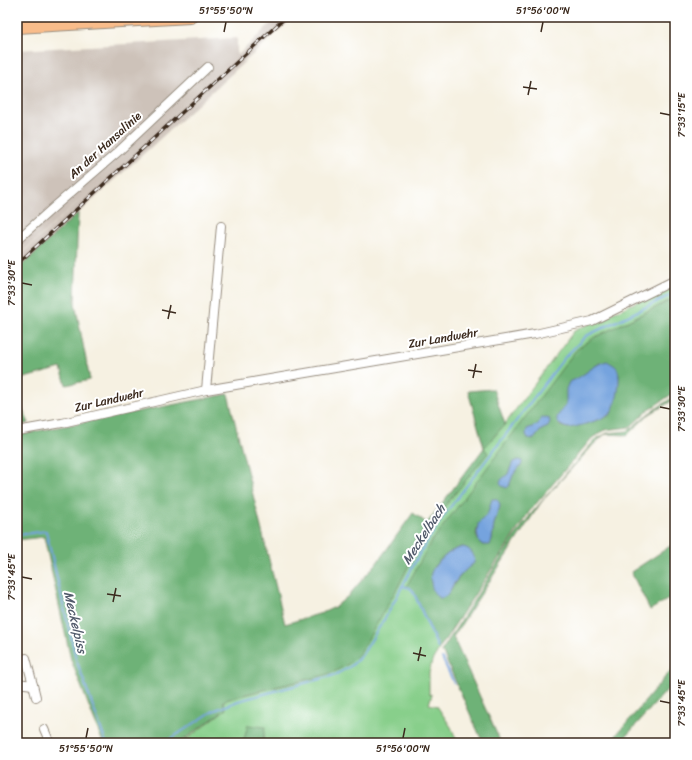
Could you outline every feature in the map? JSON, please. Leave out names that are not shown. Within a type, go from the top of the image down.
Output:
[{"type":"highway","points":[[17,26],[190,17]]},
{"type":"street","name":"An der Hansalinie","points":[[17,240],[119,151],[208,67]]},
{"type":"street","points":[[206,390],[220,226]]},
{"type":"street","name":"Zur Landwehr","points":[[17,431],[62,423],[206,390],[542,333],[592,321],[675,280]]},
{"type":"street","points":[[26,658],[36,697]]},
{"type":"street","points":[[17,683],[33,685]]},
{"type":"street","points":[[44,729],[50,743]]},
{"type":"shaded area","points":[[277,17],[294,17],[17,269],[17,258],[114,169],[17,257],[17,50],[237,38],[237,56]]},
{"type":"green space","points":[[78,213],[75,303],[90,380],[66,385],[61,368],[17,380],[17,270]]},
{"type":"green space","points":[[675,284],[675,298],[593,338],[406,587],[413,591],[439,649],[432,661],[429,673],[429,694],[432,695],[429,704],[437,706],[451,727],[458,743],[182,743],[226,709],[223,701],[322,676],[336,671],[398,587],[428,527],[487,453],[484,448],[505,424],[574,331]]},
{"type":"green space","points":[[675,298],[675,392],[647,411],[630,427],[605,430],[592,438],[529,512],[439,649],[413,591],[406,587],[431,542],[576,350],[593,338]],"holes":[[[601,362],[619,375],[618,389],[611,414],[605,418],[568,428],[560,426],[558,417],[566,404],[569,382],[578,379]],[[537,425],[548,427],[541,430],[534,439],[527,429]],[[513,462],[522,464],[513,475],[509,486],[508,474]],[[500,506],[494,524],[492,539],[483,545],[478,540],[476,534],[480,523]],[[463,547],[474,563],[459,578],[447,596],[434,566],[447,554]]]},
{"type":"green space","points":[[493,389],[505,424],[484,448],[468,391]]},
{"type":"green space","points":[[228,394],[285,624],[322,613],[335,607],[348,596],[376,564],[413,513],[427,523],[484,448],[488,453],[428,527],[398,587],[360,653],[350,663],[336,671],[322,676],[223,701],[226,709],[179,743],[103,743],[71,660],[44,537],[17,540],[17,435]]},
{"type":"green space","points":[[675,396],[675,399],[648,415],[627,435],[606,434],[628,431],[648,414]]},
{"type":"green space","points":[[17,397],[29,423],[17,426]]},
{"type":"green space","points":[[604,435],[593,445],[548,495],[596,439]]},
{"type":"green space","points":[[541,502],[453,637],[501,743],[483,743],[443,653],[441,652],[512,540]]},
{"type":"green space","points":[[675,543],[672,597],[650,610],[631,572]]},
{"type":"green space","points":[[675,665],[675,681],[620,743],[609,743],[638,710]]},
{"type":"green space","points":[[248,725],[265,727],[263,743],[243,743]]},
{"type":"water","points":[[607,361],[617,368],[619,378],[617,397],[611,413],[598,420],[577,426],[568,428],[560,425],[557,422],[557,417],[566,404],[566,389],[569,382],[597,365]]},
{"type":"water","points":[[542,418],[549,418],[550,422],[548,427],[541,430],[534,439],[527,438],[527,429],[537,425]]},
{"type":"water","points":[[518,460],[522,461],[522,464],[513,475],[509,486],[507,488],[502,486],[500,484],[501,480],[508,474],[513,462]]},
{"type":"water","points":[[492,499],[496,499],[500,506],[494,524],[490,545],[483,545],[479,542],[477,534],[478,524],[488,513]]},
{"type":"water","points":[[463,547],[472,552],[474,563],[465,570],[447,595],[442,598],[438,597],[433,591],[431,581],[431,573],[434,567],[447,554]]},
{"type":"waterway","name":"Meckelbach","points":[[164,743],[213,711],[238,701],[335,675],[351,666],[362,655],[388,613],[421,551],[445,514],[565,357],[586,336],[675,293]]},
{"type":"waterway","name":"Meckelpiss","points":[[17,535],[46,531],[76,659],[106,743]]},
{"type":"waterway","points":[[402,586],[410,588],[413,591],[438,648]]},
{"type":"waterway","points":[[442,658],[454,683]]},
{"type":"railway","points":[[17,264],[286,17]]}]
